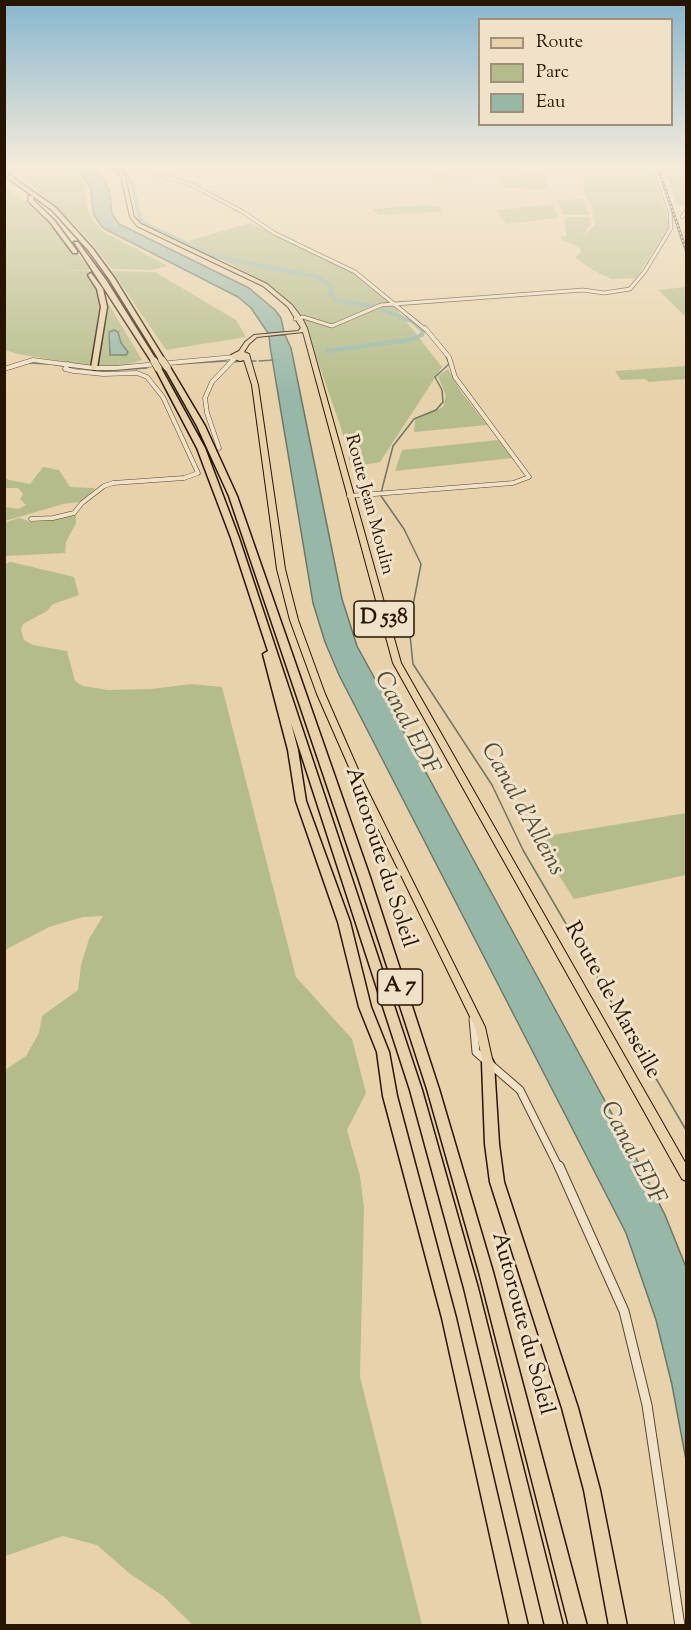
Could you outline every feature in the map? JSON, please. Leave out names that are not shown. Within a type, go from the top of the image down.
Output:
[{"type":"highway","points":[[70,244],[100,289],[104,315],[94,368]]},
{"type":"highway","name":"Autoroute du Soleil","points":[[77,244],[201,426],[233,496],[433,1089],[486,1272],[578,1626]]},
{"type":"highway","name":"Autoroute du Soleil","points":[[86,244],[112,279],[160,364],[201,448],[255,595],[416,1090],[480,1321],[554,1626]]},
{"type":"highway","points":[[255,595],[293,750],[301,801],[344,922],[365,1007],[383,1052],[390,1096],[449,1318],[519,1626]]},
{"type":"highway","points":[[488,1063],[492,1144],[497,1182],[573,1418],[592,1490],[618,1626]]},
{"type":"main road","name":"D 538","points":[[179,244],[277,294],[296,317],[315,371]]},
{"type":"main road","name":"D 538","points":[[249,278],[275,295],[296,317]]},
{"type":"main road","name":"Route Jean Moulin","points":[[301,330],[308,342],[397,663],[501,847]]},
{"type":"main road","points":[[301,330],[267,334],[250,340],[240,357],[255,385],[281,569],[294,620],[321,694],[360,783],[469,1001],[480,1027],[488,1063]]},
{"type":"main road","name":"Route de Marseille","points":[[501,847],[687,1175]]},
{"type":"street","points":[[297,244],[355,272],[424,327],[449,357],[455,377],[529,477],[513,483],[349,496]]},
{"type":"street","points":[[296,317],[332,326],[373,307],[579,291],[604,294],[630,289],[641,277],[661,244]]},
{"type":"street","points":[[4,369],[30,360],[94,368],[127,368],[240,357]]},
{"type":"street","points":[[219,448],[207,413],[205,398],[212,382],[240,357]]},
{"type":"street","points":[[32,519],[53,518],[74,513],[82,503],[104,486],[112,483],[184,478],[198,472],[163,397],[147,376],[137,373],[103,374],[64,369],[68,364]]},
{"type":"street","points":[[488,1063],[515,1083],[532,1110],[624,1311],[647,1405],[681,1626]]},
{"type":"green space","points":[[4,244],[69,244],[91,270],[65,270],[89,271],[142,360],[123,366],[94,367],[5,350]]},
{"type":"green space","points":[[93,244],[127,244],[168,266],[151,270],[112,269]]},
{"type":"green space","points":[[194,244],[296,244],[347,267],[395,307],[442,367],[380,462],[351,467],[341,428],[308,333],[295,309],[267,284]]},
{"type":"green space","points":[[572,244],[658,244],[636,278],[611,279],[591,269],[575,257],[581,253],[580,248]]},
{"type":"green space","points":[[112,271],[155,272],[236,320],[246,337],[166,350]]},
{"type":"green space","points":[[686,287],[686,317],[658,290]]},
{"type":"green space","points":[[686,366],[686,379],[649,382],[645,379],[621,380],[615,371]]},
{"type":"green space","points":[[448,369],[462,393],[487,425],[414,432],[415,420],[443,407],[446,396],[438,376]]},
{"type":"green space","points":[[498,440],[512,458],[395,471],[402,450]]},
{"type":"green space","points":[[43,467],[59,470],[70,487],[94,488],[94,490],[79,502],[63,504],[5,521],[5,507],[19,509],[26,505],[20,499],[23,494],[18,488],[5,488],[4,477],[30,484]]},
{"type":"green space","points":[[76,513],[76,523],[66,542],[65,553],[5,556],[4,523],[19,518],[32,522],[53,520]]},
{"type":"green space","points":[[11,562],[74,577],[79,595],[53,604],[47,611],[23,624],[21,630],[24,640],[33,645],[67,651],[75,681],[83,686],[108,690],[151,689],[191,684],[222,687],[296,977],[352,1039],[366,1093],[347,1130],[360,1176],[364,1208],[360,1377],[422,1625],[193,1625],[163,1596],[129,1573],[97,1545],[63,1536],[5,1556],[5,1070],[26,1056],[39,1033],[42,1016],[78,990],[81,965],[89,939],[103,916],[83,917],[49,927],[5,950],[4,564]]},
{"type":"green space","points":[[686,813],[686,875],[574,899],[535,838]]},
{"type":"water","points":[[134,244],[160,244],[249,288],[275,310],[281,318],[284,332],[268,333],[251,308],[238,297]]},
{"type":"water","points":[[114,330],[118,332],[121,343],[128,352],[126,355],[110,355],[109,332]]},
{"type":"water","name":"Canal EDF","points":[[285,335],[291,348],[342,599],[357,646],[641,1167],[665,1215],[686,1267],[686,1460],[672,1385],[656,1320],[626,1233],[339,675],[325,642],[313,603],[270,346],[269,336]]},
{"type":"waterway","points":[[188,244],[214,256],[318,277],[332,287],[331,294],[335,300],[373,306]]},
{"type":"waterway","points":[[376,307],[413,322],[422,330]]},
{"type":"waterway","points":[[328,351],[408,340],[422,335],[422,330]]},
{"type":"waterway","name":"Canal d'Alleins","points":[[381,493],[393,446],[414,419],[436,410],[443,402],[442,390],[435,377],[449,364],[446,356]]},
{"type":"waterway","points":[[259,361],[273,360]]},
{"type":"waterway","points":[[178,364],[227,361]]},
{"type":"waterway","points":[[233,362],[243,361]]},
{"type":"waterway","points":[[251,361],[256,361]]},
{"type":"waterway","points":[[29,363],[48,364]]},
{"type":"waterway","points":[[52,364],[62,366]]},
{"type":"waterway","points":[[69,367],[105,371],[147,368]]},
{"type":"waterway","name":"Canal d'Alleins","points":[[381,496],[404,529],[421,564],[409,626],[413,664],[492,785],[523,850],[686,1130]]},
{"type":"railway","points":[[684,244],[686,250]]}]
